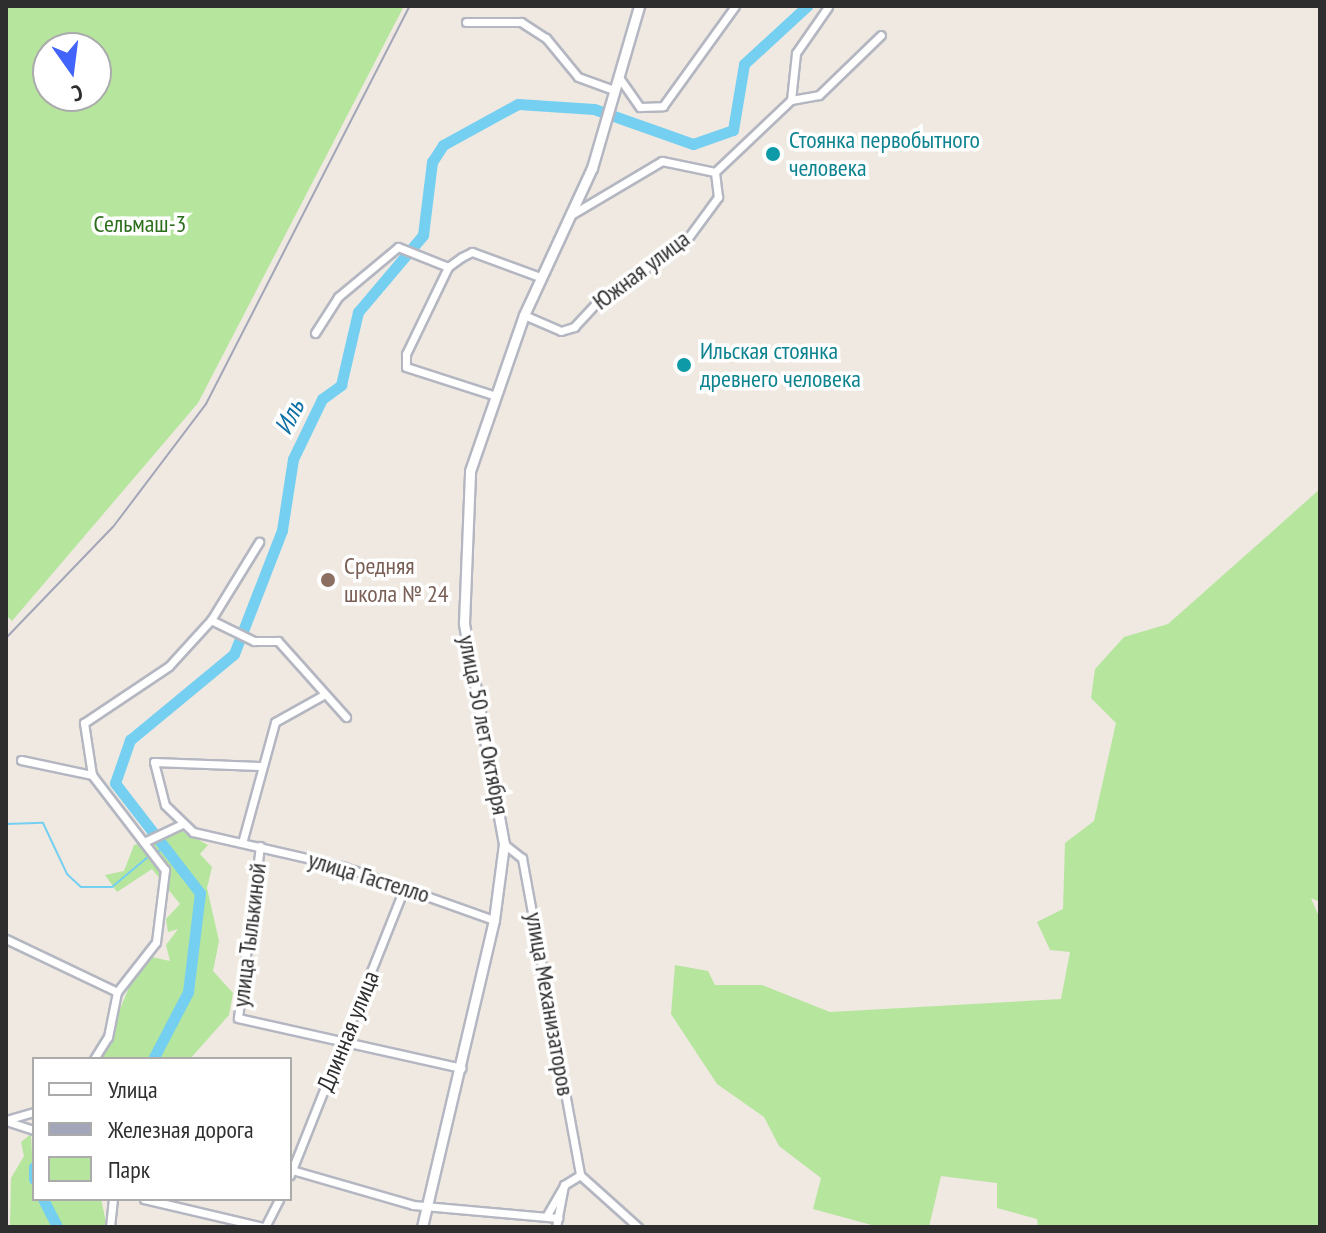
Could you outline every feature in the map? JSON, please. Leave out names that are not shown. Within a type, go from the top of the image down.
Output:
[{"type":"street","name":"улица 50 лет Октября","points":[[422,1227],[494,920],[504,844],[464,623],[463,512],[493,395],[540,277],[571,215],[597,146],[639,6]]},
{"type":"street","points":[[617,74],[640,107],[663,106],[735,6]]},
{"type":"street","points":[[791,100],[796,53],[828,7]]},
{"type":"street","points":[[466,22],[521,22],[546,38],[578,77],[612,93]]},
{"type":"street","points":[[571,215],[662,161],[715,172],[791,100],[819,95],[881,35]]},
{"type":"street","name":"Южная улица","points":[[524,315],[561,331],[574,327],[600,299],[685,242],[718,197],[715,172]]},
{"type":"street","points":[[315,333],[338,297],[398,247],[424,262],[448,267]]},
{"type":"street","points":[[493,395],[404,362],[448,267],[472,252],[540,277]]},
{"type":"street","points":[[95,1057],[108,1037],[117,992],[156,942],[165,870],[92,775],[84,751],[89,717],[140,689],[211,620],[259,542]]},
{"type":"street","points":[[211,620],[254,641],[278,641],[346,717]]},
{"type":"street","points":[[242,843],[259,766],[275,722],[325,694]]},
{"type":"street","points":[[21,760],[92,775]]},
{"type":"street","points":[[144,842],[182,824],[165,805],[154,762],[259,766]]},
{"type":"street","name":"улица Гастелло","points":[[182,824],[207,839],[260,846],[405,886],[494,920]]},
{"type":"street","name":"улица Механизаторов","points":[[504,844],[518,848],[525,869],[580,1175]]},
{"type":"street","name":"улица Тылькиной","points":[[260,846],[236,1009],[243,1022],[343,1043]]},
{"type":"street","name":"Длинная улица","points":[[292,1170],[405,886]]},
{"type":"street","points":[[6,939],[117,992]]},
{"type":"street","points":[[343,1043],[461,1068]]},
{"type":"street","points":[[6,1121],[32,1113]]},
{"type":"street","points":[[6,1121],[32,1129]]},
{"type":"street","points":[[292,1172],[427,1205],[547,1215],[557,1222],[564,1185]]},
{"type":"street","points":[[547,1215],[564,1185],[580,1175],[638,1227]]},
{"type":"street","points":[[110,1227],[113,1201]]},
{"type":"street","points":[[153,1201],[264,1227],[278,1201]]},
{"type":"green space","name":"Сельмаш-3","points":[[6,6],[404,6],[198,403],[12,621],[6,615]]},
{"type":"green space","points":[[1320,489],[1320,902],[1311,898],[1320,919],[1320,1227],[1038,1227],[1037,1219],[997,1208],[997,1183],[941,1176],[929,1227],[879,1227],[813,1209],[821,1178],[779,1146],[764,1117],[717,1084],[671,1014],[675,965],[708,971],[715,985],[762,985],[830,1012],[1061,999],[1070,952],[1050,950],[1037,922],[1063,909],[1065,843],[1094,821],[1116,723],[1091,698],[1095,669],[1124,637],[1168,624]]},
{"type":"green space","points":[[182,831],[208,845],[200,854],[212,867],[207,888],[219,941],[213,971],[233,993],[229,1015],[192,1057],[100,1057],[133,978],[152,957],[170,961],[166,945],[178,929],[168,932],[166,919],[180,904],[152,869],[117,892],[105,875],[124,871],[134,845]]},
{"type":"green space","points":[[31,1134],[32,1201],[101,1201],[107,1227],[10,1226],[11,1178],[24,1156],[21,1142]]},
{"type":"waterway","name":"Иль","points":[[154,1057],[188,992],[200,893],[115,783],[130,740],[234,654],[282,530],[293,459],[322,399],[341,385],[358,312],[423,235],[432,162],[443,145],[518,104],[594,109],[693,144],[733,130],[744,64],[807,6]]},
{"type":"waterway","points":[[6,824],[43,823],[67,874],[81,887],[112,887],[149,856]]},
{"type":"waterway","name":"Иль","points":[[154,853],[170,846]]},
{"type":"waterway","name":"Иль","points":[[44,1201],[57,1227]]},
{"type":"railway","points":[[6,638],[113,527],[206,404],[410,6]]},
{"type":"place","name":"Стоянка первобытного человека","points":[[773,154]]},
{"type":"place","name":"Ильская стоянка древнего человека","points":[[684,365]]},
{"type":"place","name":"Средняя школа № 24","points":[[328,580]]}]
